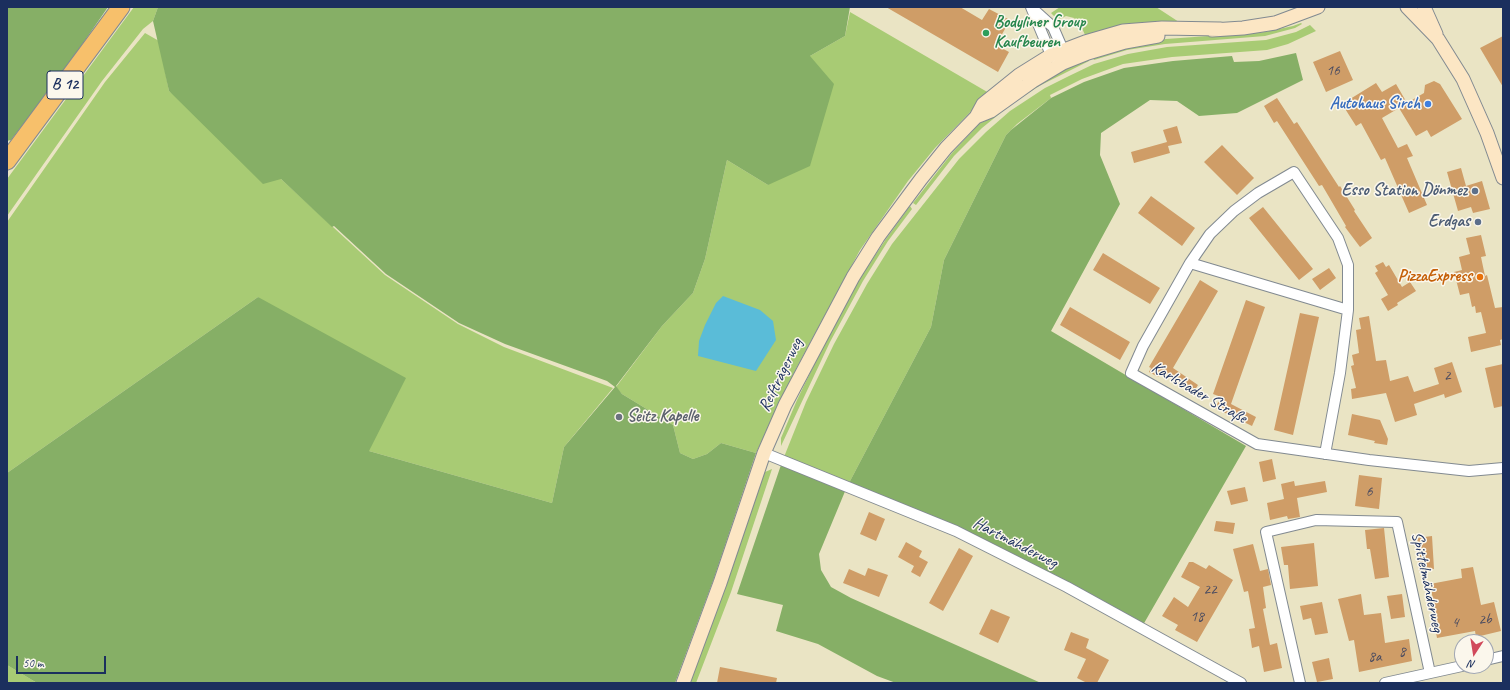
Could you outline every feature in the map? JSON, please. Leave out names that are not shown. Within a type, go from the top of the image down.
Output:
[{"type":"highway","name":"B 12","points":[[7,161],[121,7]]},
{"type":"street","points":[[1031,7],[1053,27],[1057,52],[1063,63]]},
{"type":"street","points":[[1407,7],[1438,39]]},
{"type":"street","points":[[1424,7],[1433,24],[1438,39],[1476,106],[1503,178]]},
{"type":"street","points":[[1431,7],[1433,24]]},
{"type":"street","name":"Reifträgerweg","points":[[683,683],[720,583],[764,453],[802,370],[853,277],[870,251],[921,179],[946,148],[976,117],[983,104],[1019,75],[1057,52],[1123,31],[1162,28],[1244,28],[1275,23],[1313,8]]},
{"type":"street","name":"Reifträgerweg","points":[[976,117],[990,111],[1033,81],[1063,63],[1088,53],[1125,42],[1150,37],[1220,29]]},
{"type":"street","name":"Karlsbader Straße","points":[[1325,454],[1340,374],[1348,310],[1348,265],[1338,238],[1294,172],[1258,193],[1234,211],[1210,234],[1190,263],[1143,346],[1131,373],[1257,444],[1325,454],[1469,471],[1503,468]]},
{"type":"street","points":[[1190,263],[1348,310]]},
{"type":"street","name":"Hartmähderweg","points":[[764,453],[956,531],[1067,587],[1241,683]]},
{"type":"street","name":"Spittelmähderweg","points":[[1300,683],[1266,532],[1316,520],[1397,522],[1430,673]]},
{"type":"street","points":[[1385,683],[1454,668]]},
{"type":"green space","points":[[7,7],[108,7],[61,75],[11,140],[7,141]]},
{"type":"green space","points":[[134,7],[158,7],[153,21],[143,29],[102,81],[7,216],[7,179]]},
{"type":"green space","points":[[158,7],[850,7],[845,36],[810,56],[834,84],[810,166],[768,185],[727,160],[705,259],[693,293],[662,326],[616,386],[622,394],[673,425],[680,453],[693,459],[707,454],[721,443],[756,453],[713,581],[675,683],[37,683],[7,665],[7,473],[258,297],[406,378],[369,451],[552,503],[564,447],[615,387],[607,381],[505,344],[459,323],[386,274],[334,226],[332,227],[281,179],[263,184],[169,91],[153,21]]},
{"type":"green space","points":[[1060,7],[1156,7],[1179,22],[1086,37],[1080,24],[1074,18],[1066,16],[1058,20],[1051,13]]},
{"type":"green space","points":[[850,12],[989,93],[935,148],[908,181],[860,250],[797,367],[756,453],[721,443],[707,454],[693,459],[680,453],[673,425],[622,394],[616,387],[662,326],[693,293],[705,259],[727,160],[768,185],[810,56],[845,36]]},
{"type":"green space","points":[[1302,24],[1295,28],[1265,36],[1165,44],[1127,50],[1094,60],[1092,56],[1152,40],[1265,32]]},
{"type":"green space","points":[[1310,25],[1316,31],[1288,44],[1267,50],[1172,57],[1123,64],[1082,79],[1050,95],[1051,98],[1017,124],[1006,135],[944,260],[931,327],[849,483],[784,457],[806,402],[834,344],[867,284],[892,244],[959,159],[1010,111],[1045,88],[1069,76],[1094,64],[1128,54],[1167,47],[1266,40],[1296,32]]},
{"type":"green space","points":[[145,33],[159,41],[169,91],[281,179],[385,275],[458,324],[504,347],[613,388],[564,447],[552,503],[369,451],[258,297],[7,473],[7,222],[105,82]]},
{"type":"green space","points":[[1296,53],[1303,80],[1237,113],[1199,116],[1177,101],[1150,100],[1101,133],[1100,155],[1120,204],[1051,331],[1246,446],[1143,625],[849,483],[931,327],[944,260],[1006,135],[1011,130],[1051,98],[1084,82],[1124,68],[1173,61],[1232,56],[1234,62],[1259,61]]},
{"type":"green space","points":[[1088,58],[1089,61],[1039,86],[1013,103],[1035,83]]},
{"type":"green space","points":[[1009,106],[982,128],[954,156],[916,205],[913,203],[952,153],[979,124],[1000,109]]},
{"type":"green space","points":[[910,206],[912,209],[888,241],[863,281],[830,342],[781,446],[781,438],[797,400],[826,340],[860,278]]},
{"type":"green space","points":[[782,462],[846,489],[819,554],[821,570],[831,587],[851,598],[1041,683],[896,683],[877,676],[818,644],[776,631],[783,605],[737,594]]},
{"type":"green space","points":[[772,469],[731,592],[696,683],[690,683],[765,472]]},
{"type":"green space","points":[[7,665],[37,683],[7,683]]},
{"type":"water","points":[[723,296],[760,310],[773,321],[776,340],[756,371],[698,356],[699,341],[705,325],[716,303]]},
{"type":"building","points":[[886,7],[960,7],[982,20],[989,9],[1010,20],[996,45],[1009,52],[998,72]]},
{"type":"building","points":[[1503,36],[1503,87],[1480,48]]},
{"type":"building","points":[[1340,51],[1353,80],[1326,92],[1313,62]]},
{"type":"building","points":[[1434,81],[1440,84],[1462,119],[1431,137],[1427,130],[1416,136],[1399,108],[1382,118],[1398,148],[1407,144],[1413,156],[1407,158],[1427,205],[1409,213],[1385,158],[1381,160],[1361,123],[1356,126],[1342,104],[1376,83],[1382,92],[1396,84],[1407,103],[1424,93],[1425,85]]},
{"type":"building","points":[[1277,98],[1294,124],[1297,122],[1339,187],[1340,186],[1372,238],[1360,247],[1345,227],[1346,226],[1322,185],[1319,186],[1277,121],[1274,123],[1264,106]]},
{"type":"building","points":[[1177,126],[1182,143],[1168,146],[1170,153],[1134,163],[1131,152],[1167,142],[1163,130]]},
{"type":"building","points":[[1222,145],[1254,178],[1237,195],[1204,162]]},
{"type":"building","points":[[1461,168],[1466,186],[1482,181],[1490,209],[1473,213],[1471,207],[1458,211],[1447,172]]},
{"type":"building","points":[[1151,196],[1195,228],[1182,246],[1138,213]]},
{"type":"building","points":[[1263,207],[1313,269],[1299,280],[1249,218]]},
{"type":"building","points":[[1481,235],[1486,256],[1481,257],[1485,276],[1487,275],[1495,308],[1503,307],[1503,339],[1500,340],[1501,345],[1471,352],[1468,337],[1486,333],[1481,312],[1476,313],[1475,306],[1472,307],[1469,293],[1460,295],[1454,272],[1462,270],[1459,257],[1470,254],[1466,238]]},
{"type":"building","points":[[1103,253],[1160,288],[1150,304],[1093,270]]},
{"type":"building","points":[[1383,262],[1386,267],[1389,265],[1402,287],[1410,282],[1416,291],[1397,303],[1398,305],[1388,311],[1381,299],[1388,295],[1375,273],[1378,271],[1375,266]]},
{"type":"building","points":[[1329,268],[1336,278],[1320,290],[1312,279]]},
{"type":"building","points":[[1200,280],[1218,291],[1173,368],[1198,385],[1193,393],[1161,372],[1158,377],[1149,372],[1151,368],[1149,367]]},
{"type":"building","points":[[1246,300],[1265,307],[1231,404],[1256,417],[1252,426],[1215,408],[1221,397],[1213,394]]},
{"type":"building","points":[[1070,307],[1130,342],[1120,360],[1060,325]]},
{"type":"building","points":[[1300,313],[1319,317],[1293,435],[1274,430]]},
{"type":"building","points":[[1369,316],[1376,361],[1386,360],[1390,381],[1408,376],[1414,392],[1439,384],[1434,368],[1452,362],[1462,392],[1445,398],[1444,394],[1414,404],[1417,415],[1395,422],[1386,393],[1352,399],[1351,389],[1356,388],[1351,366],[1354,365],[1352,355],[1359,353],[1356,330],[1361,329],[1359,318]]},
{"type":"building","points":[[1503,364],[1503,406],[1494,408],[1485,368]]},
{"type":"building","points":[[1352,414],[1380,420],[1388,439],[1387,445],[1374,443],[1375,441],[1348,435]]},
{"type":"building","points":[[1272,459],[1276,479],[1263,482],[1259,462]]},
{"type":"building","points":[[1359,475],[1382,478],[1379,509],[1355,506]]},
{"type":"building","points":[[1294,481],[1295,486],[1325,481],[1327,492],[1297,498],[1300,517],[1288,519],[1287,516],[1270,520],[1267,503],[1284,499],[1281,484]]},
{"type":"building","points":[[1245,487],[1248,501],[1231,505],[1227,491]]},
{"type":"building","points":[[869,512],[885,519],[876,541],[860,534]]},
{"type":"building","points":[[1216,521],[1235,523],[1233,534],[1214,531]]},
{"type":"building","points":[[1384,528],[1389,577],[1375,579],[1370,549],[1367,549],[1365,530]]},
{"type":"building","points":[[1432,536],[1434,569],[1419,571],[1418,559],[1420,559],[1417,538]]},
{"type":"building","points":[[906,542],[922,551],[919,557],[928,562],[920,577],[911,572],[914,566],[898,557]]},
{"type":"building","points":[[1314,543],[1318,586],[1290,589],[1288,565],[1284,565],[1281,547]]},
{"type":"building","points":[[1253,544],[1260,571],[1268,569],[1271,585],[1263,587],[1266,608],[1263,609],[1270,645],[1277,643],[1282,668],[1264,672],[1259,646],[1252,648],[1249,629],[1255,628],[1248,591],[1244,592],[1233,549]]},
{"type":"building","points":[[959,548],[973,556],[943,611],[929,603]]},
{"type":"building","points":[[1189,562],[1193,562],[1206,569],[1209,565],[1233,580],[1197,642],[1175,630],[1178,625],[1162,616],[1174,597],[1188,607],[1200,587],[1181,577]]},
{"type":"building","points":[[1473,567],[1481,605],[1494,602],[1501,631],[1488,634],[1476,634],[1475,631],[1437,638],[1433,616],[1436,615],[1430,584],[1462,578],[1461,569]]},
{"type":"building","points":[[868,568],[888,575],[879,597],[843,583],[849,569],[865,576]]},
{"type":"building","points":[[1361,594],[1364,615],[1381,613],[1385,643],[1409,639],[1412,661],[1359,672],[1354,640],[1349,641],[1338,599]]},
{"type":"building","points":[[1402,594],[1405,617],[1391,619],[1387,596]]},
{"type":"building","points":[[1322,602],[1328,633],[1315,635],[1311,618],[1303,620],[1300,606]]},
{"type":"building","points":[[991,609],[1010,617],[998,643],[979,634]]},
{"type":"building","points":[[1071,632],[1089,639],[1086,648],[1109,660],[1097,683],[1087,683],[1077,678],[1086,659],[1064,650]]},
{"type":"building","points":[[1329,658],[1333,679],[1317,682],[1312,662]]},
{"type":"building","points":[[720,667],[777,678],[776,683],[717,683]]},
{"type":"place","name":"Bodyliner Group Kaufbeuren","points":[[986,33]]},
{"type":"place","name":"Autohaus Sirch","points":[[1428,104]]},
{"type":"place","name":"Esso Station Dönmez","points":[[1475,191]]},
{"type":"place","name":"Erdgas","points":[[1478,222]]},
{"type":"place","name":"PizzaExpress","points":[[1480,277]]},
{"type":"place","name":"Seitz Kapelle","points":[[619,417]]}]
